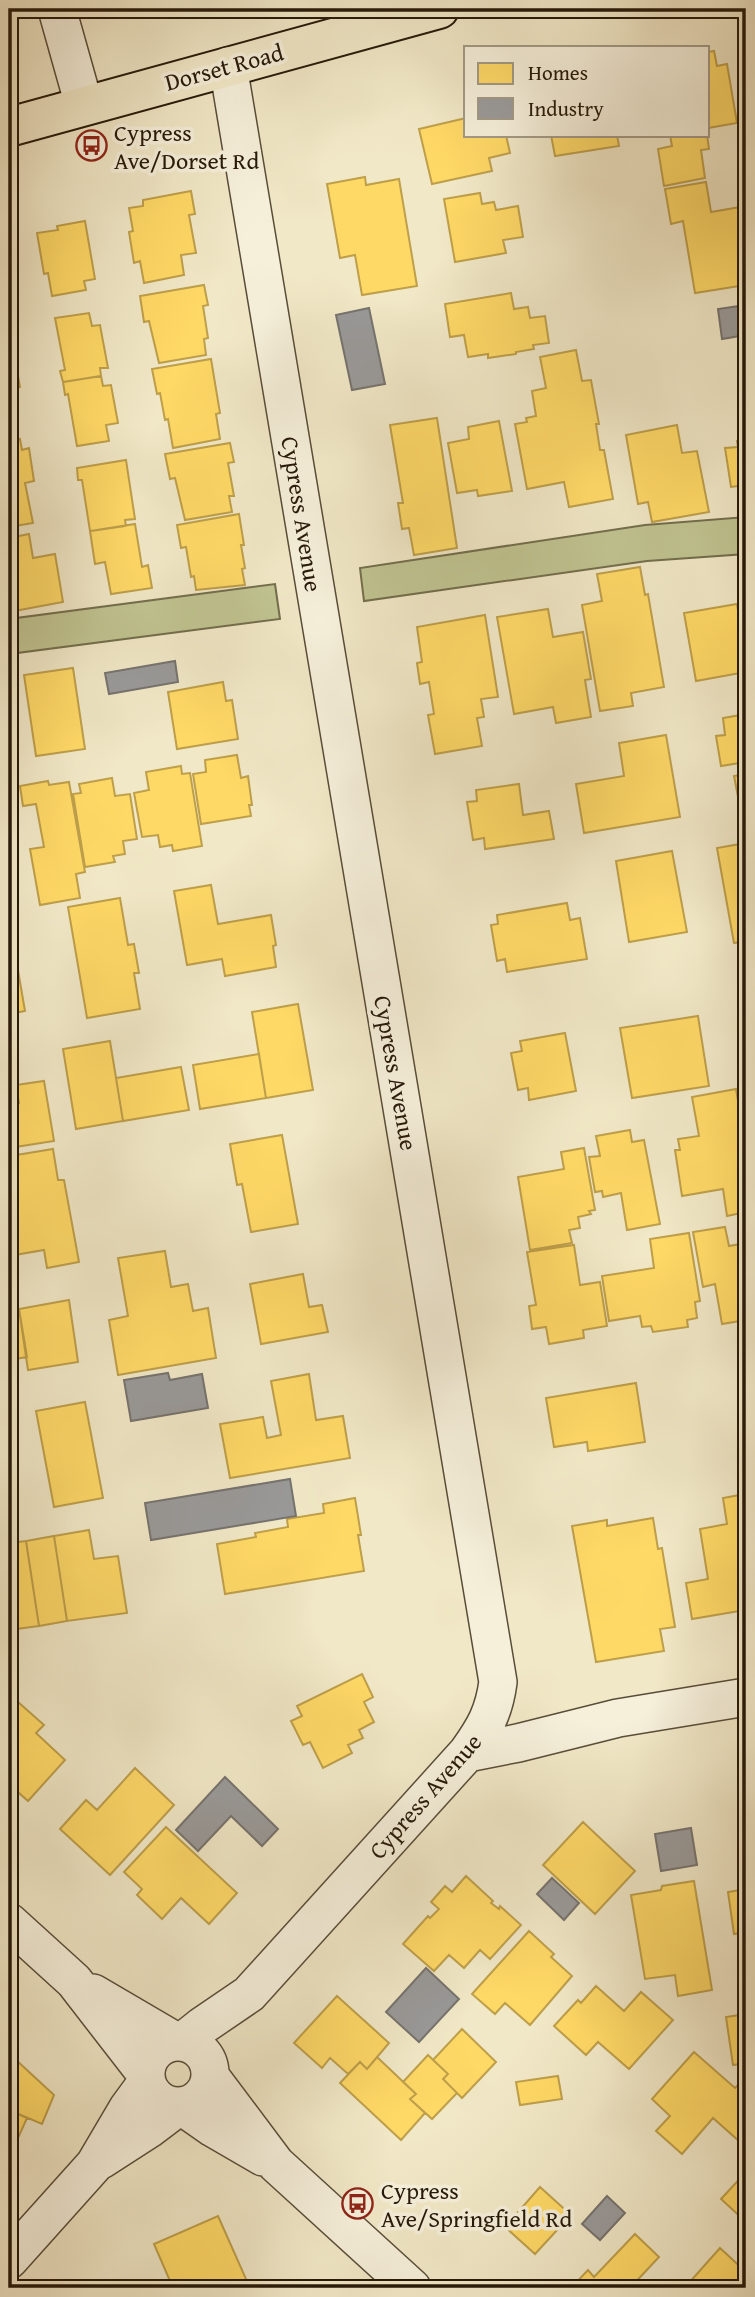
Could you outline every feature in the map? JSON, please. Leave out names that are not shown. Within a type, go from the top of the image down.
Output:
[{"type":"main road","name":"Dorset Road","points":[[9,127],[439,9]]},
{"type":"street","points":[[57,9],[84,106]]},
{"type":"street","name":"Cypress Avenue","points":[[179,2042],[249,1994],[467,1753],[490,1717],[498,1682],[228,66]]},
{"type":"street","points":[[467,1753],[618,1718],[746,1697]]},
{"type":"street","points":[[490,1717],[618,1718]]},
{"type":"street","points":[[9,1922],[74,1981],[162,2102],[180,2107],[276,2164]]},
{"type":"street","points":[[74,1981],[179,2042],[198,2050],[209,2072],[276,2164],[412,2288]]},
{"type":"street","name":"Cypress Avenue","points":[[209,2072],[249,1994]]},
{"type":"street","points":[[9,2260],[94,2164],[146,2078],[150,2058],[167,2043],[179,2042]]},
{"type":"street","points":[[94,2164],[202,2095],[208,2088],[209,2072]]},
{"type":"green space","points":[[746,517],[746,554],[647,561],[364,601],[360,568],[645,525]]},
{"type":"green space","points":[[275,584],[280,619],[9,654],[9,619]]},
{"type":"building: Homes","points":[[714,51],[717,66],[727,64],[737,123],[710,128],[710,52]]},
{"type":"building: Homes","points":[[464,118],[464,136],[506,136],[510,153],[489,158],[492,171],[432,184],[419,129]]},
{"type":"building: Homes","points":[[551,136],[617,136],[619,146],[555,156]]},
{"type":"building: Homes","points":[[670,136],[707,136],[709,149],[701,150],[705,178],[664,186],[658,149],[672,146]]},
{"type":"building: Homes","points":[[365,177],[366,185],[399,179],[417,286],[362,295],[355,255],[340,258],[327,184]]},
{"type":"building: Homes","points":[[706,182],[711,212],[746,206],[746,285],[695,293],[683,221],[671,224],[665,189]]},
{"type":"building: Homes","points":[[191,191],[195,214],[189,215],[196,253],[181,255],[184,275],[144,283],[140,261],[134,263],[129,232],[133,231],[129,208],[143,206],[143,200]]},
{"type":"building: Homes","points":[[480,193],[482,204],[494,202],[496,210],[518,206],[523,237],[503,240],[506,253],[455,262],[444,199]]},
{"type":"building: Homes","points":[[85,221],[95,279],[84,281],[86,290],[52,296],[48,273],[44,274],[37,233],[58,230],[57,226]]},
{"type":"building: Homes","points":[[204,285],[208,305],[203,306],[208,338],[204,339],[206,355],[159,363],[149,321],[144,322],[140,296]]},
{"type":"building: Homes","points":[[511,293],[514,309],[528,307],[530,318],[545,316],[549,343],[533,345],[534,349],[516,354],[488,358],[488,354],[468,357],[464,335],[450,337],[445,304]]},
{"type":"building: Homes","points":[[89,313],[92,326],[100,325],[108,368],[100,368],[101,376],[63,382],[60,371],[65,370],[55,318]]},
{"type":"building: Homes","points":[[576,350],[582,381],[591,380],[599,424],[596,424],[600,450],[604,450],[613,499],[569,507],[564,482],[527,489],[515,424],[527,422],[526,418],[536,416],[532,391],[546,388],[540,357]]},
{"type":"building: Homes","points":[[14,354],[20,387],[12,389],[18,429],[9,431],[9,355]]},
{"type":"building: Homes","points":[[211,359],[220,413],[216,414],[220,439],[173,448],[168,419],[165,420],[152,369]]},
{"type":"building: Homes","points":[[101,376],[103,386],[111,385],[118,423],[106,425],[109,441],[77,446],[68,394],[65,395],[63,382]]},
{"type":"building: Homes","points":[[437,418],[457,548],[414,555],[409,528],[402,529],[398,503],[403,503],[390,425]]},
{"type":"building: Homes","points":[[499,421],[512,491],[478,496],[477,490],[457,493],[448,443],[469,439],[468,427]]},
{"type":"building: Homes","points":[[677,425],[682,453],[697,451],[709,512],[652,522],[648,502],[638,504],[626,435]]},
{"type":"building: Homes","points":[[20,439],[22,450],[29,448],[34,481],[25,483],[33,523],[9,527],[9,441]]},
{"type":"building: Homes","points":[[746,439],[746,485],[731,487],[725,448],[738,447],[737,441]]},
{"type":"building: Homes","points":[[230,443],[234,462],[228,463],[234,496],[229,496],[232,512],[185,520],[175,478],[170,479],[165,454]]},
{"type":"building: Homes","points":[[126,460],[135,519],[125,520],[126,526],[90,531],[82,480],[78,480],[77,468]]},
{"type":"building: Homes","points":[[239,514],[244,545],[241,545],[245,585],[196,590],[186,547],[181,548],[177,525]]},
{"type":"building: Homes","points":[[135,524],[142,567],[148,565],[152,588],[111,594],[105,562],[95,564],[90,531]]},
{"type":"building: Homes","points":[[29,534],[33,558],[55,554],[63,602],[9,612],[9,538]]},
{"type":"building: Homes","points":[[640,567],[645,595],[648,594],[664,687],[631,693],[633,706],[600,711],[582,605],[602,601],[597,574]]},
{"type":"building: Homes","points":[[737,604],[746,672],[696,681],[684,613]]},
{"type":"building: Homes","points":[[548,609],[553,637],[583,632],[591,679],[585,680],[591,717],[556,723],[553,707],[514,714],[497,617]]},
{"type":"building: Homes","points":[[485,615],[498,697],[481,699],[484,717],[477,718],[482,746],[435,754],[428,715],[434,714],[429,682],[420,684],[417,663],[422,662],[417,627]]},
{"type":"building: Homes","points":[[73,668],[85,749],[36,756],[24,675]]},
{"type":"building: Homes","points":[[223,682],[226,701],[232,700],[238,739],[177,749],[168,692]]},
{"type":"building: Homes","points":[[746,714],[746,762],[721,766],[716,736],[725,735],[723,718]]},
{"type":"building: Homes","points":[[666,735],[680,817],[584,833],[576,784],[624,776],[619,743]]},
{"type":"building: Homes","points":[[237,755],[241,778],[248,776],[251,816],[201,824],[193,774],[206,772],[205,760]]},
{"type":"building: Homes","points":[[181,766],[182,774],[190,773],[202,846],[173,851],[172,845],[160,847],[158,835],[142,837],[134,793],[149,790],[146,772]]},
{"type":"building: Homes","points":[[746,774],[746,806],[740,807],[734,776]]},
{"type":"building: Homes","points":[[112,778],[115,796],[130,794],[137,839],[123,841],[125,854],[113,856],[115,862],[85,867],[73,794],[81,793],[79,784]]},
{"type":"building: Homes","points":[[48,781],[49,785],[69,782],[85,872],[76,874],[80,898],[40,905],[30,849],[44,847],[36,804],[23,806],[20,786]]},
{"type":"building: Homes","points":[[519,784],[523,815],[549,811],[554,839],[485,849],[484,838],[473,840],[467,802],[477,801],[476,790]]},
{"type":"building: Homes","points":[[746,843],[746,941],[734,943],[717,848]]},
{"type":"building: Homes","points":[[672,851],[687,932],[629,942],[616,861]]},
{"type":"building: Homes","points":[[211,885],[218,924],[271,915],[276,945],[273,946],[276,967],[225,976],[222,959],[187,965],[174,891]]},
{"type":"building: Homes","points":[[120,898],[128,945],[134,944],[139,973],[134,973],[140,1009],[87,1018],[68,907]]},
{"type":"building: Homes","points":[[567,903],[570,920],[580,918],[587,959],[507,972],[505,959],[497,961],[491,925],[498,924],[497,915]]},
{"type":"building: Homes","points":[[15,953],[25,1011],[9,1014],[9,954]]},
{"type":"building: Homes","points":[[298,1004],[313,1090],[266,1098],[252,1012]]},
{"type":"building: Homes","points":[[698,1016],[709,1086],[632,1098],[620,1028]]},
{"type":"building: Homes","points":[[565,1033],[576,1091],[529,1100],[528,1088],[518,1090],[511,1053],[522,1051],[520,1041]]},
{"type":"building: Homes","points":[[110,1041],[123,1121],[76,1129],[63,1049]]},
{"type":"building: Homes","points":[[259,1054],[266,1098],[200,1109],[193,1065]]},
{"type":"building: Homes","points":[[181,1067],[189,1110],[123,1121],[116,1078]]},
{"type":"building: Homes","points":[[44,1081],[54,1141],[9,1148],[9,1104],[19,1103],[16,1085]]},
{"type":"building: Homes","points":[[736,1089],[746,1147],[746,1212],[727,1216],[723,1189],[682,1196],[675,1150],[680,1150],[678,1139],[699,1136],[692,1097]]},
{"type":"building: Homes","points":[[630,1130],[632,1142],[644,1140],[660,1224],[627,1230],[621,1193],[603,1197],[602,1191],[595,1192],[589,1157],[600,1156],[596,1136]]},
{"type":"building: Homes","points":[[282,1135],[298,1224],[251,1232],[242,1184],[237,1185],[230,1144]]},
{"type":"building: Homes","points":[[584,1148],[595,1210],[589,1211],[591,1214],[578,1217],[580,1228],[569,1230],[572,1243],[530,1250],[518,1177],[564,1169],[561,1152]]},
{"type":"building: Homes","points":[[53,1149],[58,1180],[64,1180],[79,1262],[47,1268],[44,1250],[9,1256],[9,1188],[15,1187],[10,1156]]},
{"type":"building: Homes","points":[[725,1227],[729,1246],[746,1243],[746,1320],[722,1324],[715,1284],[703,1287],[693,1232]]},
{"type":"building: Homes","points":[[689,1233],[700,1301],[695,1302],[697,1318],[687,1320],[688,1327],[653,1332],[651,1326],[642,1327],[640,1316],[609,1321],[602,1276],[654,1268],[650,1239]]},
{"type":"building: Homes","points":[[574,1245],[580,1285],[600,1282],[607,1326],[583,1330],[584,1338],[549,1344],[546,1327],[532,1329],[529,1306],[536,1305],[527,1252]]},
{"type":"building: Homes","points":[[165,1251],[171,1287],[188,1284],[193,1311],[208,1308],[216,1358],[118,1375],[109,1320],[128,1316],[118,1258]]},
{"type":"building: Homes","points":[[303,1274],[309,1307],[322,1305],[328,1332],[261,1344],[250,1284]]},
{"type":"building: Homes","points":[[69,1300],[78,1362],[28,1370],[19,1309]]},
{"type":"building: Homes","points":[[19,1309],[27,1357],[9,1360],[9,1310]]},
{"type":"building: Homes","points":[[309,1374],[316,1420],[343,1416],[350,1458],[230,1478],[220,1424],[263,1417],[267,1438],[281,1435],[271,1381]]},
{"type":"building: Homes","points":[[636,1383],[645,1442],[588,1451],[587,1442],[554,1447],[546,1398]]},
{"type":"building: Homes","points":[[85,1402],[103,1498],[54,1507],[36,1411]]},
{"type":"building: Homes","points":[[745,1494],[746,1618],[739,1611],[692,1619],[686,1583],[708,1579],[700,1529],[727,1524],[723,1498]]},
{"type":"building: Homes","points":[[355,1498],[364,1571],[225,1594],[217,1544],[256,1537],[255,1533],[288,1527],[287,1519],[324,1513],[323,1504]]},
{"type":"building: Homes","points":[[653,1518],[658,1549],[662,1548],[675,1627],[660,1629],[664,1651],[596,1662],[572,1526],[607,1520],[607,1526]]},
{"type":"building: Homes","points":[[89,1530],[94,1559],[118,1556],[127,1613],[67,1621],[54,1536]]},
{"type":"building: Homes","points":[[54,1536],[67,1621],[39,1626],[26,1541]]},
{"type":"building: Homes","points":[[26,1541],[39,1626],[9,1630],[9,1543]]},
{"type":"building: Homes","points":[[362,1674],[373,1697],[364,1702],[374,1722],[359,1730],[363,1738],[348,1745],[352,1753],[323,1768],[310,1742],[303,1745],[291,1721],[302,1716],[297,1706]]},
{"type":"building: Homes","points":[[9,1694],[44,1725],[36,1733],[65,1760],[28,1801],[9,1784]]},
{"type":"building: Homes","points":[[135,1768],[174,1805],[110,1875],[60,1829],[86,1800],[97,1810]]},
{"type":"building: Homes","points":[[746,1804],[746,1856],[738,1805]]},
{"type":"building: Homes","points":[[583,1822],[635,1871],[595,1914],[543,1865]]},
{"type":"building: Homes","points":[[166,1827],[237,1893],[209,1924],[181,1898],[162,1919],[137,1895],[142,1889],[124,1872]]},
{"type":"building: Homes","points":[[466,1876],[493,1901],[491,1903],[499,1909],[500,1906],[521,1925],[490,1959],[480,1950],[464,1968],[449,1955],[434,1971],[403,1944],[428,1916],[430,1918],[439,1909],[431,1902],[445,1886],[452,1892]]},
{"type":"building: Homes","points":[[694,1881],[712,1990],[678,1996],[675,1975],[645,1979],[631,1895]]},
{"type":"building: Homes","points":[[746,1889],[745,1955],[741,1933],[734,1934],[728,1892]]},
{"type":"building: Homes","points":[[529,1931],[554,1954],[551,1957],[572,1976],[530,2025],[505,2003],[495,2014],[472,1994]]},
{"type":"building: Homes","points":[[596,1986],[624,2011],[641,1992],[673,2020],[629,2069],[598,2042],[586,2055],[554,2026],[578,2000],[581,2003]]},
{"type":"building: Homes","points":[[337,1996],[389,2043],[367,2069],[360,2062],[348,2074],[330,2058],[322,2068],[294,2043]]},
{"type":"building: Homes","points":[[746,2014],[746,2063],[733,2065],[726,2017]]},
{"type":"building: Homes","points":[[9,2020],[18,2029],[9,2040]]},
{"type":"building: Homes","points":[[462,2029],[496,2062],[462,2098],[443,2079],[448,2074],[433,2060]]},
{"type":"building: Homes","points":[[694,2052],[735,2088],[739,2084],[746,2090],[746,2135],[740,2142],[713,2118],[682,2154],[656,2131],[670,2116],[652,2099]]},
{"type":"building: Homes","points":[[428,2055],[448,2074],[443,2079],[457,2093],[432,2119],[410,2099],[416,2094],[403,2082]]},
{"type":"building: Homes","points":[[377,2057],[416,2094],[410,2099],[425,2113],[401,2140],[340,2083],[360,2062],[367,2069]]},
{"type":"building: Homes","points":[[15,2059],[54,2095],[42,2124],[9,2110],[9,2067]]},
{"type":"building: Homes","points":[[558,2076],[562,2099],[520,2105],[516,2082]]},
{"type":"building: Homes","points":[[9,2110],[27,2118],[19,2136],[15,2134],[9,2151]]},
{"type":"building: Homes","points":[[746,2172],[746,2222],[721,2199]]},
{"type":"building: Homes","points":[[540,2187],[571,2215],[535,2254],[505,2227]]},
{"type":"building: Homes","points":[[218,2216],[250,2288],[173,2288],[154,2244]]},
{"type":"building: Homes","points":[[635,2234],[659,2257],[630,2288],[571,2288],[588,2270],[594,2277]]},
{"type":"building: Homes","points":[[720,2248],[746,2272],[746,2288],[691,2288],[687,2285]]},
{"type":"building: Industry","points":[[746,305],[746,335],[722,339],[718,309]]},
{"type":"building: Industry","points":[[369,308],[385,384],[352,390],[336,315]]},
{"type":"building: Industry","points":[[175,661],[178,682],[109,694],[105,673]]},
{"type":"building: Industry","points":[[168,1373],[170,1380],[202,1374],[208,1408],[131,1421],[124,1380]]},
{"type":"building: Industry","points":[[290,1479],[296,1516],[151,1540],[145,1503]]},
{"type":"building: Industry","points":[[225,1777],[278,1829],[262,1846],[231,1816],[198,1851],[176,1830]]},
{"type":"building: Industry","points":[[691,1828],[697,1865],[661,1871],[655,1834]]},
{"type":"building: Industry","points":[[552,1878],[579,1903],[564,1920],[537,1894]]},
{"type":"building: Industry","points":[[426,1968],[459,1999],[419,2042],[386,2012]]},
{"type":"building: Industry","points":[[607,2196],[625,2213],[600,2240],[582,2224]]},
{"type":"place","name":"Cypress Ave/Dorset Rd","points":[[91,146]]},
{"type":"place","name":"Cypress Ave/Springfield Rd","points":[[358,2204]]}]
